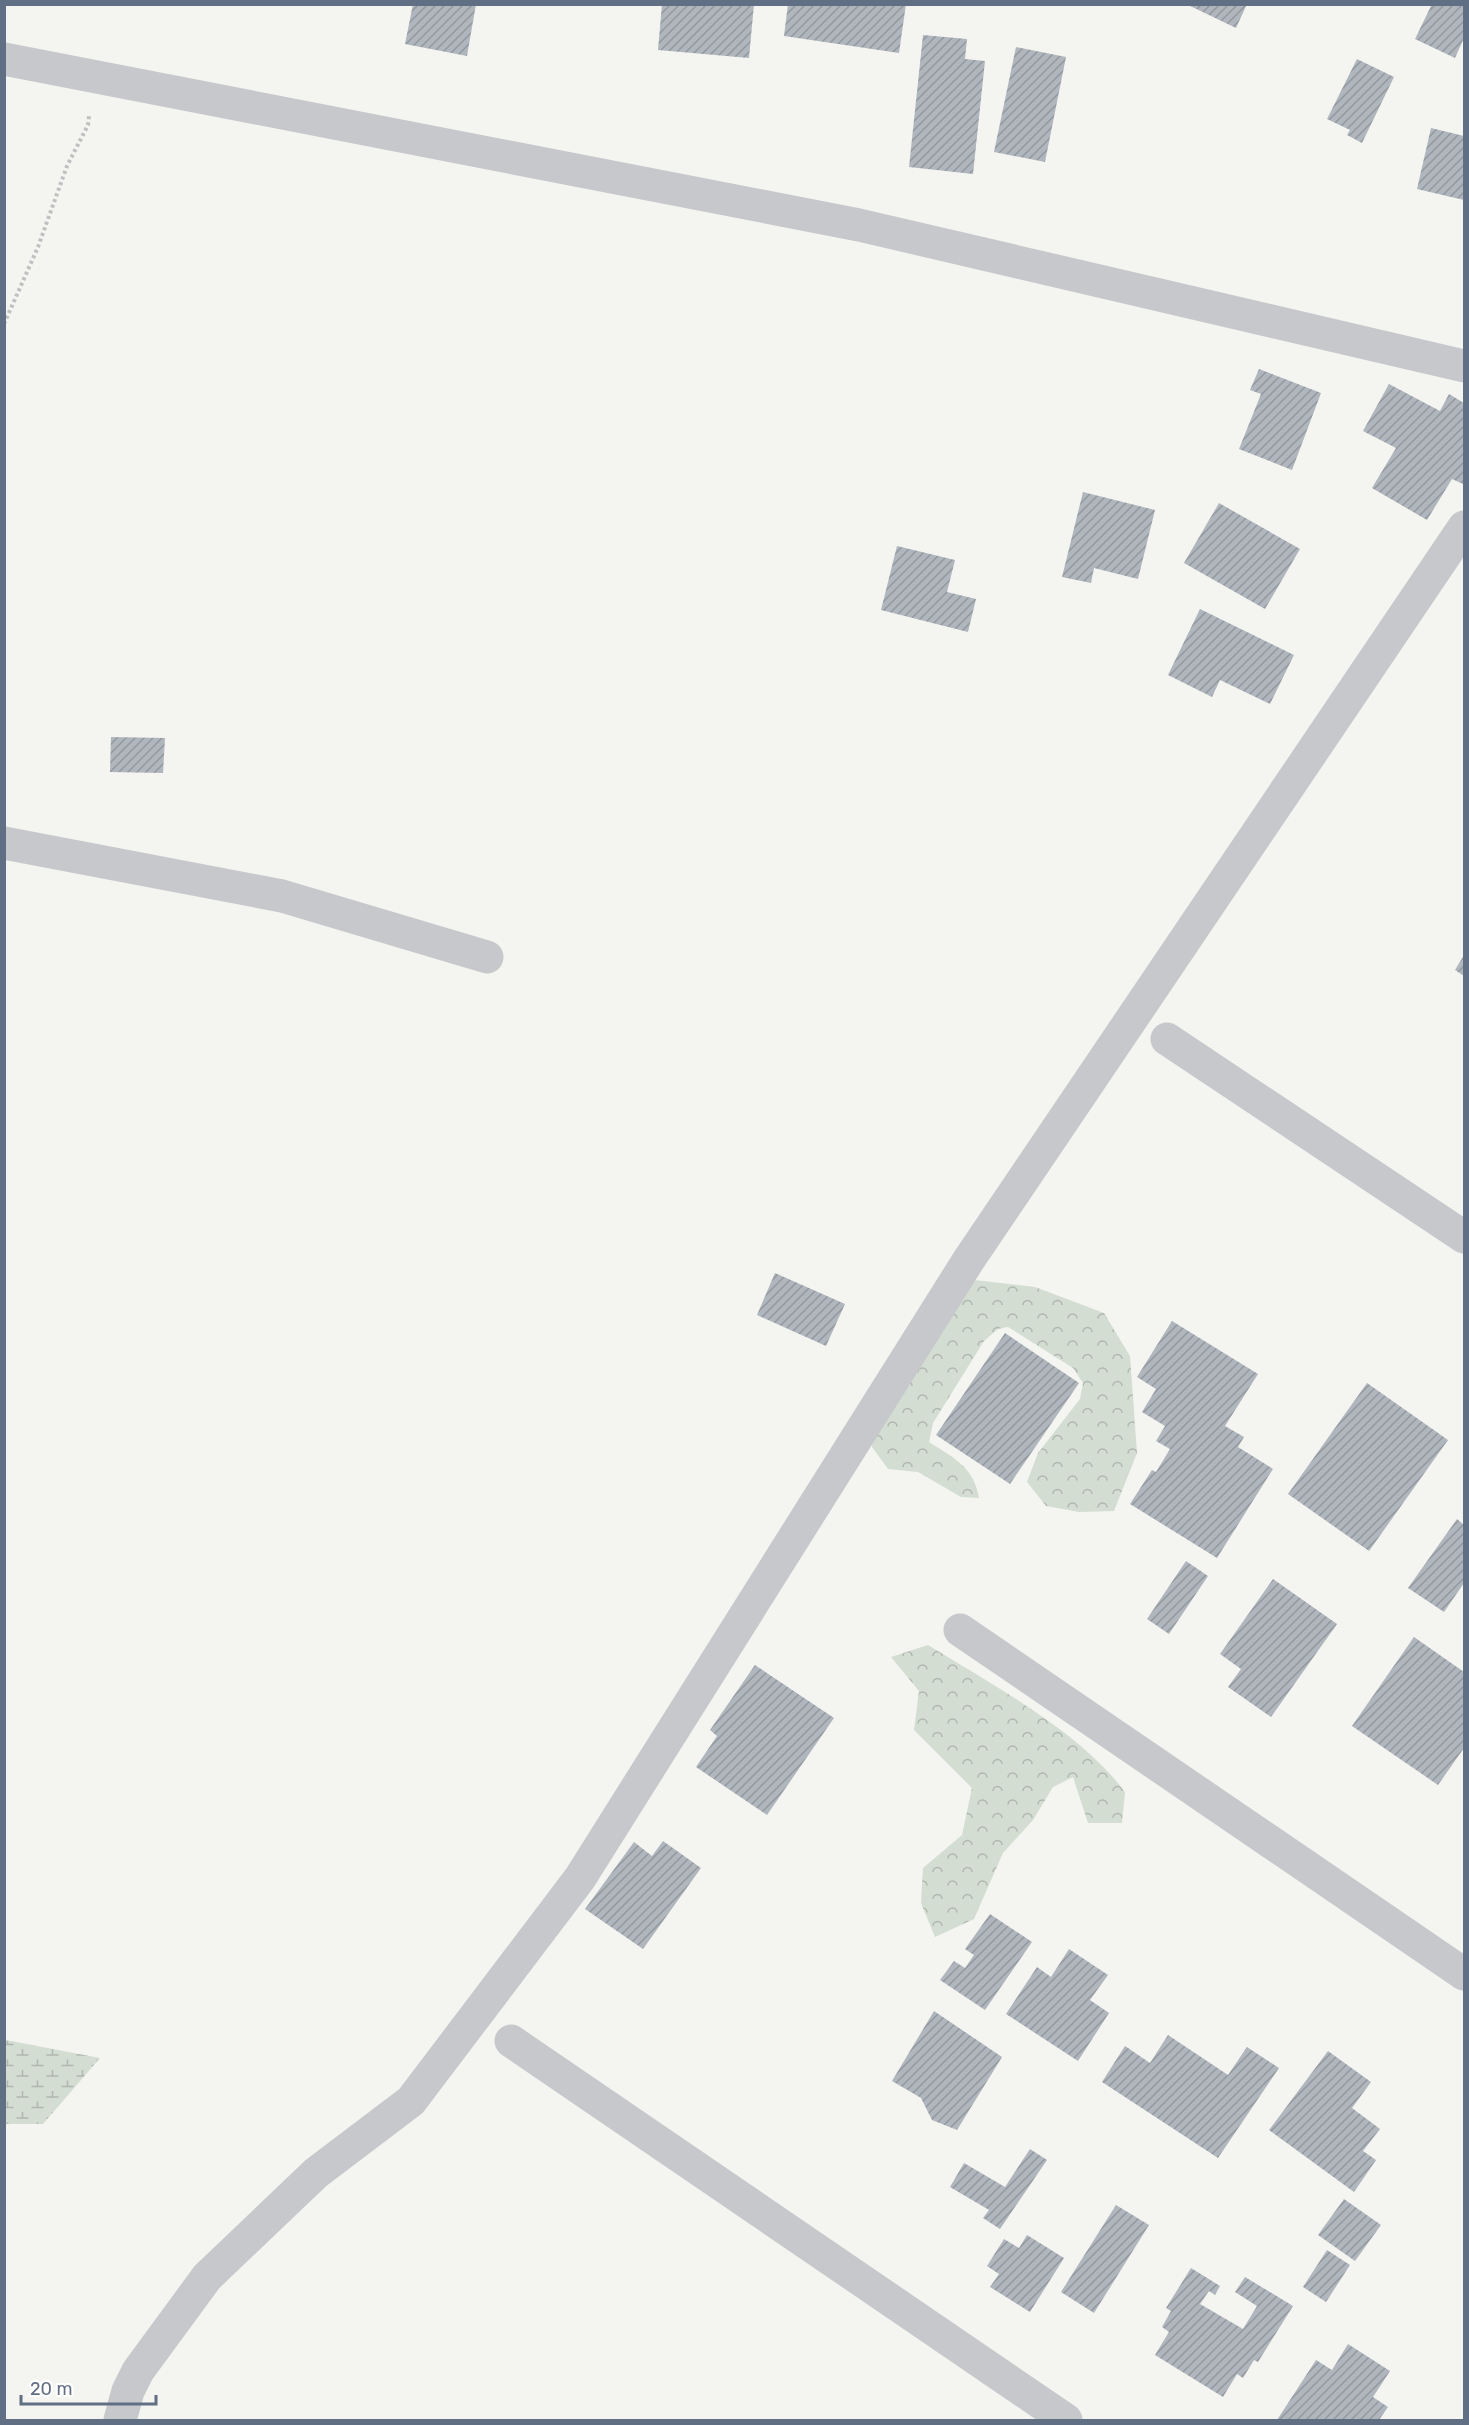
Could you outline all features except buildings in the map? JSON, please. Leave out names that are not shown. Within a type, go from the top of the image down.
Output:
[{"type":"street","points":[[4,59],[859,225],[1464,366]]},
{"type":"street","points":[[120,2421],[128,2391],[138,2371],[207,2277],[316,2173],[411,2101],[580,1878],[968,1261],[1464,527]]},
{"type":"street","points":[[4,843],[282,896],[488,957]]},
{"type":"street","points":[[1167,1039],[1464,1237]]},
{"type":"street","points":[[960,1630],[1464,1974]]},
{"type":"street","points":[[511,2041],[1066,2421]]},
{"type":"path","points":[[4,324],[38,247],[67,166],[87,125],[96,77]]},
{"type":"green space","points":[[957,1278],[1035,1287],[1104,1313],[1130,1356],[1137,1453],[1114,1511],[1079,1512],[1046,1506],[1027,1482],[1038,1453],[1080,1399],[1083,1383],[1073,1368],[1008,1327],[998,1329],[984,1341],[933,1423],[929,1442],[962,1464],[973,1478],[979,1498],[961,1497],[918,1472],[888,1469],[872,1447],[874,1409]]},
{"type":"green space","points":[[928,1645],[1060,1729],[1085,1749],[1125,1792],[1122,1823],[1088,1823],[1073,1777],[1053,1787],[1033,1820],[1003,1853],[974,1919],[935,1937],[921,1903],[923,1868],[962,1835],[972,1788],[914,1730],[919,1691],[891,1657]]},
{"type":"green space","points":[[4,2040],[100,2058],[43,2124],[5,2124]]}]
